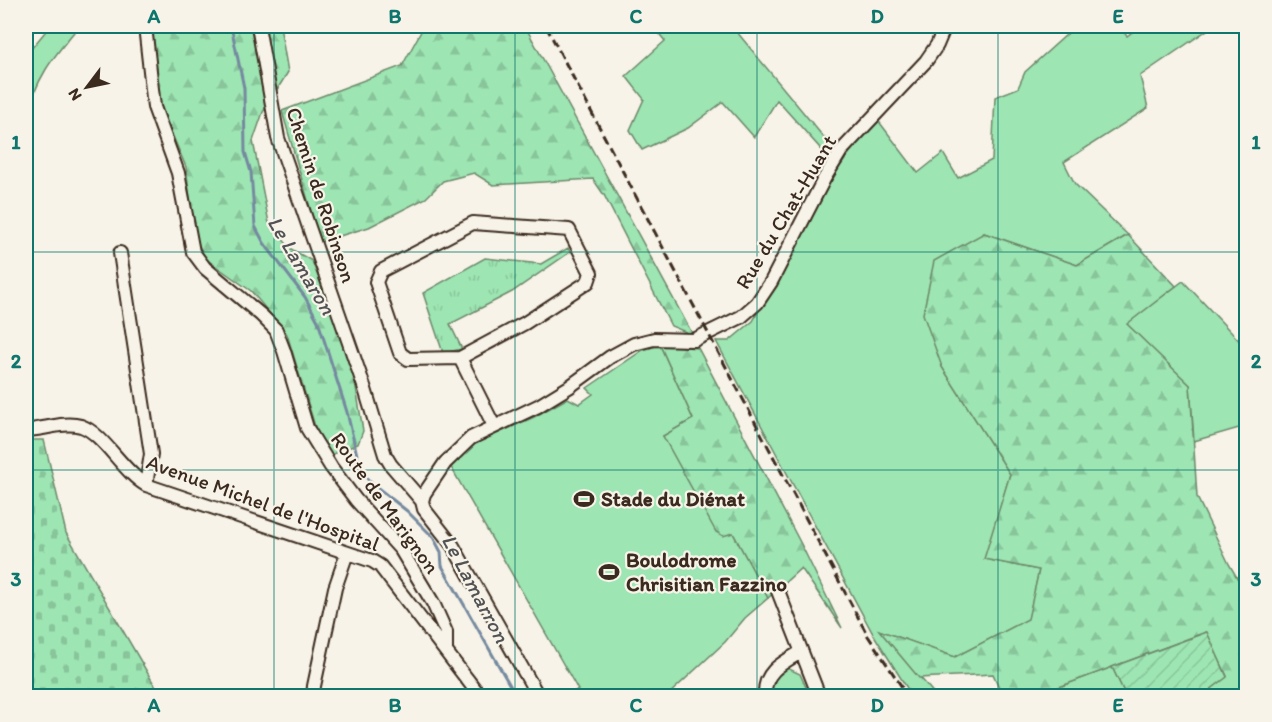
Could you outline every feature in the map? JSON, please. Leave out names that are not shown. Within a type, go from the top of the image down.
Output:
[{"type":"street","name":"Route de Marignon","points":[[145,26],[154,107],[178,173],[193,252],[205,268],[276,330],[307,428],[343,484],[401,550],[433,603],[446,632],[446,652]]},
{"type":"street","name":"Chemin de Robinson","points":[[258,26],[278,138],[364,389],[377,434],[391,465],[422,501],[424,509],[453,546],[538,696]]},
{"type":"street","name":"Rue du Chat-Huant","points":[[422,501],[423,494],[445,463],[471,438],[538,405],[569,387],[610,357],[634,344],[654,339],[694,340],[741,317],[757,303],[771,282],[824,179],[841,152],[926,61],[937,45],[945,26]]},
{"type":"street","points":[[473,223],[569,230],[591,273],[588,282],[525,323],[460,358],[408,359],[400,353],[376,282],[381,271],[473,223]]},
{"type":"street","points":[[120,253],[152,454],[146,485]]},
{"type":"street","points":[[460,358],[494,426]]},
{"type":"street","name":"Avenue Michel de l'Hospital","points":[[26,429],[67,424],[82,426],[94,435],[136,479],[146,485],[372,561],[380,566],[480,696]]},
{"type":"street","points":[[313,696],[335,588],[347,554]]},
{"type":"street","points":[[778,591],[819,696]]},
{"type":"street","points":[[765,696],[768,677],[774,669],[801,652]]},
{"type":"green space","points":[[50,26],[79,26],[39,81],[26,121],[26,55]]},
{"type":"green space","points":[[152,26],[280,26],[288,72],[263,112],[253,141],[269,223],[291,249],[312,261],[353,369],[363,431],[358,444],[330,455],[317,433],[287,334],[251,291],[206,259],[195,238],[186,167],[160,106]]},
{"type":"green space","points":[[424,26],[525,26],[693,335],[671,326],[604,195],[593,179],[493,185],[474,173],[443,181],[426,198],[369,227],[320,242],[282,111],[402,66]]},
{"type":"green space","points":[[653,26],[732,26],[835,151],[829,158],[777,100],[754,137],[723,102],[688,128],[642,150],[630,130],[644,99],[626,76],[665,41]]},
{"type":"green space","points":[[1076,26],[1118,26],[1127,36],[1140,26],[1213,26],[1140,76],[1148,108],[1064,162],[1075,184],[1128,235],[1077,265],[984,233],[942,367],[1010,474],[985,559],[1039,570],[1029,619],[955,657],[881,631],[936,696],[912,696],[872,632],[716,341],[729,341],[753,321],[832,178],[877,119],[918,173],[943,153],[958,178],[992,160],[995,97],[1018,88],[1025,72]]},
{"type":"green space","points":[[984,233],[1077,265],[1128,235],[1176,286],[1127,324],[1190,385],[1197,497],[1229,564],[1246,593],[1246,696],[1202,696],[1227,676],[1206,632],[1035,696],[1003,696],[993,674],[919,678],[879,630],[955,657],[1028,619],[1039,570],[984,559],[1010,474],[942,367],[923,314],[934,261]]},
{"type":"green space","points":[[568,248],[570,252],[512,292],[450,324],[462,349],[443,353],[423,293],[485,258],[541,264]]},
{"type":"green space","points":[[1183,281],[1246,348],[1246,426],[1194,441],[1190,385],[1126,324]]},
{"type":"green space","name":"Stade du Diénat","points":[[660,345],[693,419],[663,436],[733,533],[768,598],[667,696],[578,696],[575,691],[578,690],[451,467],[472,445],[534,417],[568,398],[579,404],[593,394],[587,388],[643,350]]},
{"type":"green space","points":[[660,345],[698,348],[801,544],[842,628],[801,568],[768,598],[733,533],[723,536],[716,532],[663,436],[693,419]]},
{"type":"green space","points":[[26,440],[44,440],[66,533],[161,696],[26,696]]},
{"type":"green space","points":[[1207,632],[1227,677],[1202,696],[1126,696],[1112,667]]},
{"type":"green space","points":[[1112,667],[1126,696],[1035,696]]},
{"type":"green space","points":[[787,668],[800,674],[809,694],[806,696],[770,696],[772,683],[776,676]]},
{"type":"waterway","name":"Le Lamaron","points":[[231,26],[244,88],[245,152],[251,172],[255,226],[264,243],[305,297],[318,321],[347,412],[360,468],[369,481],[407,511],[433,537],[441,552],[442,566],[516,696]]},
{"type":"railway","points":[[546,26],[868,636],[908,696]]},
{"type":"place","name":"Stade du Diénat","points":[[584,499]]},
{"type":"place","name":"Boulodrome Chrisitian Fazzino","points":[[609,572]]},
{"type":"water label","name":"Le Lamarron","points":[[476,588]]}]
